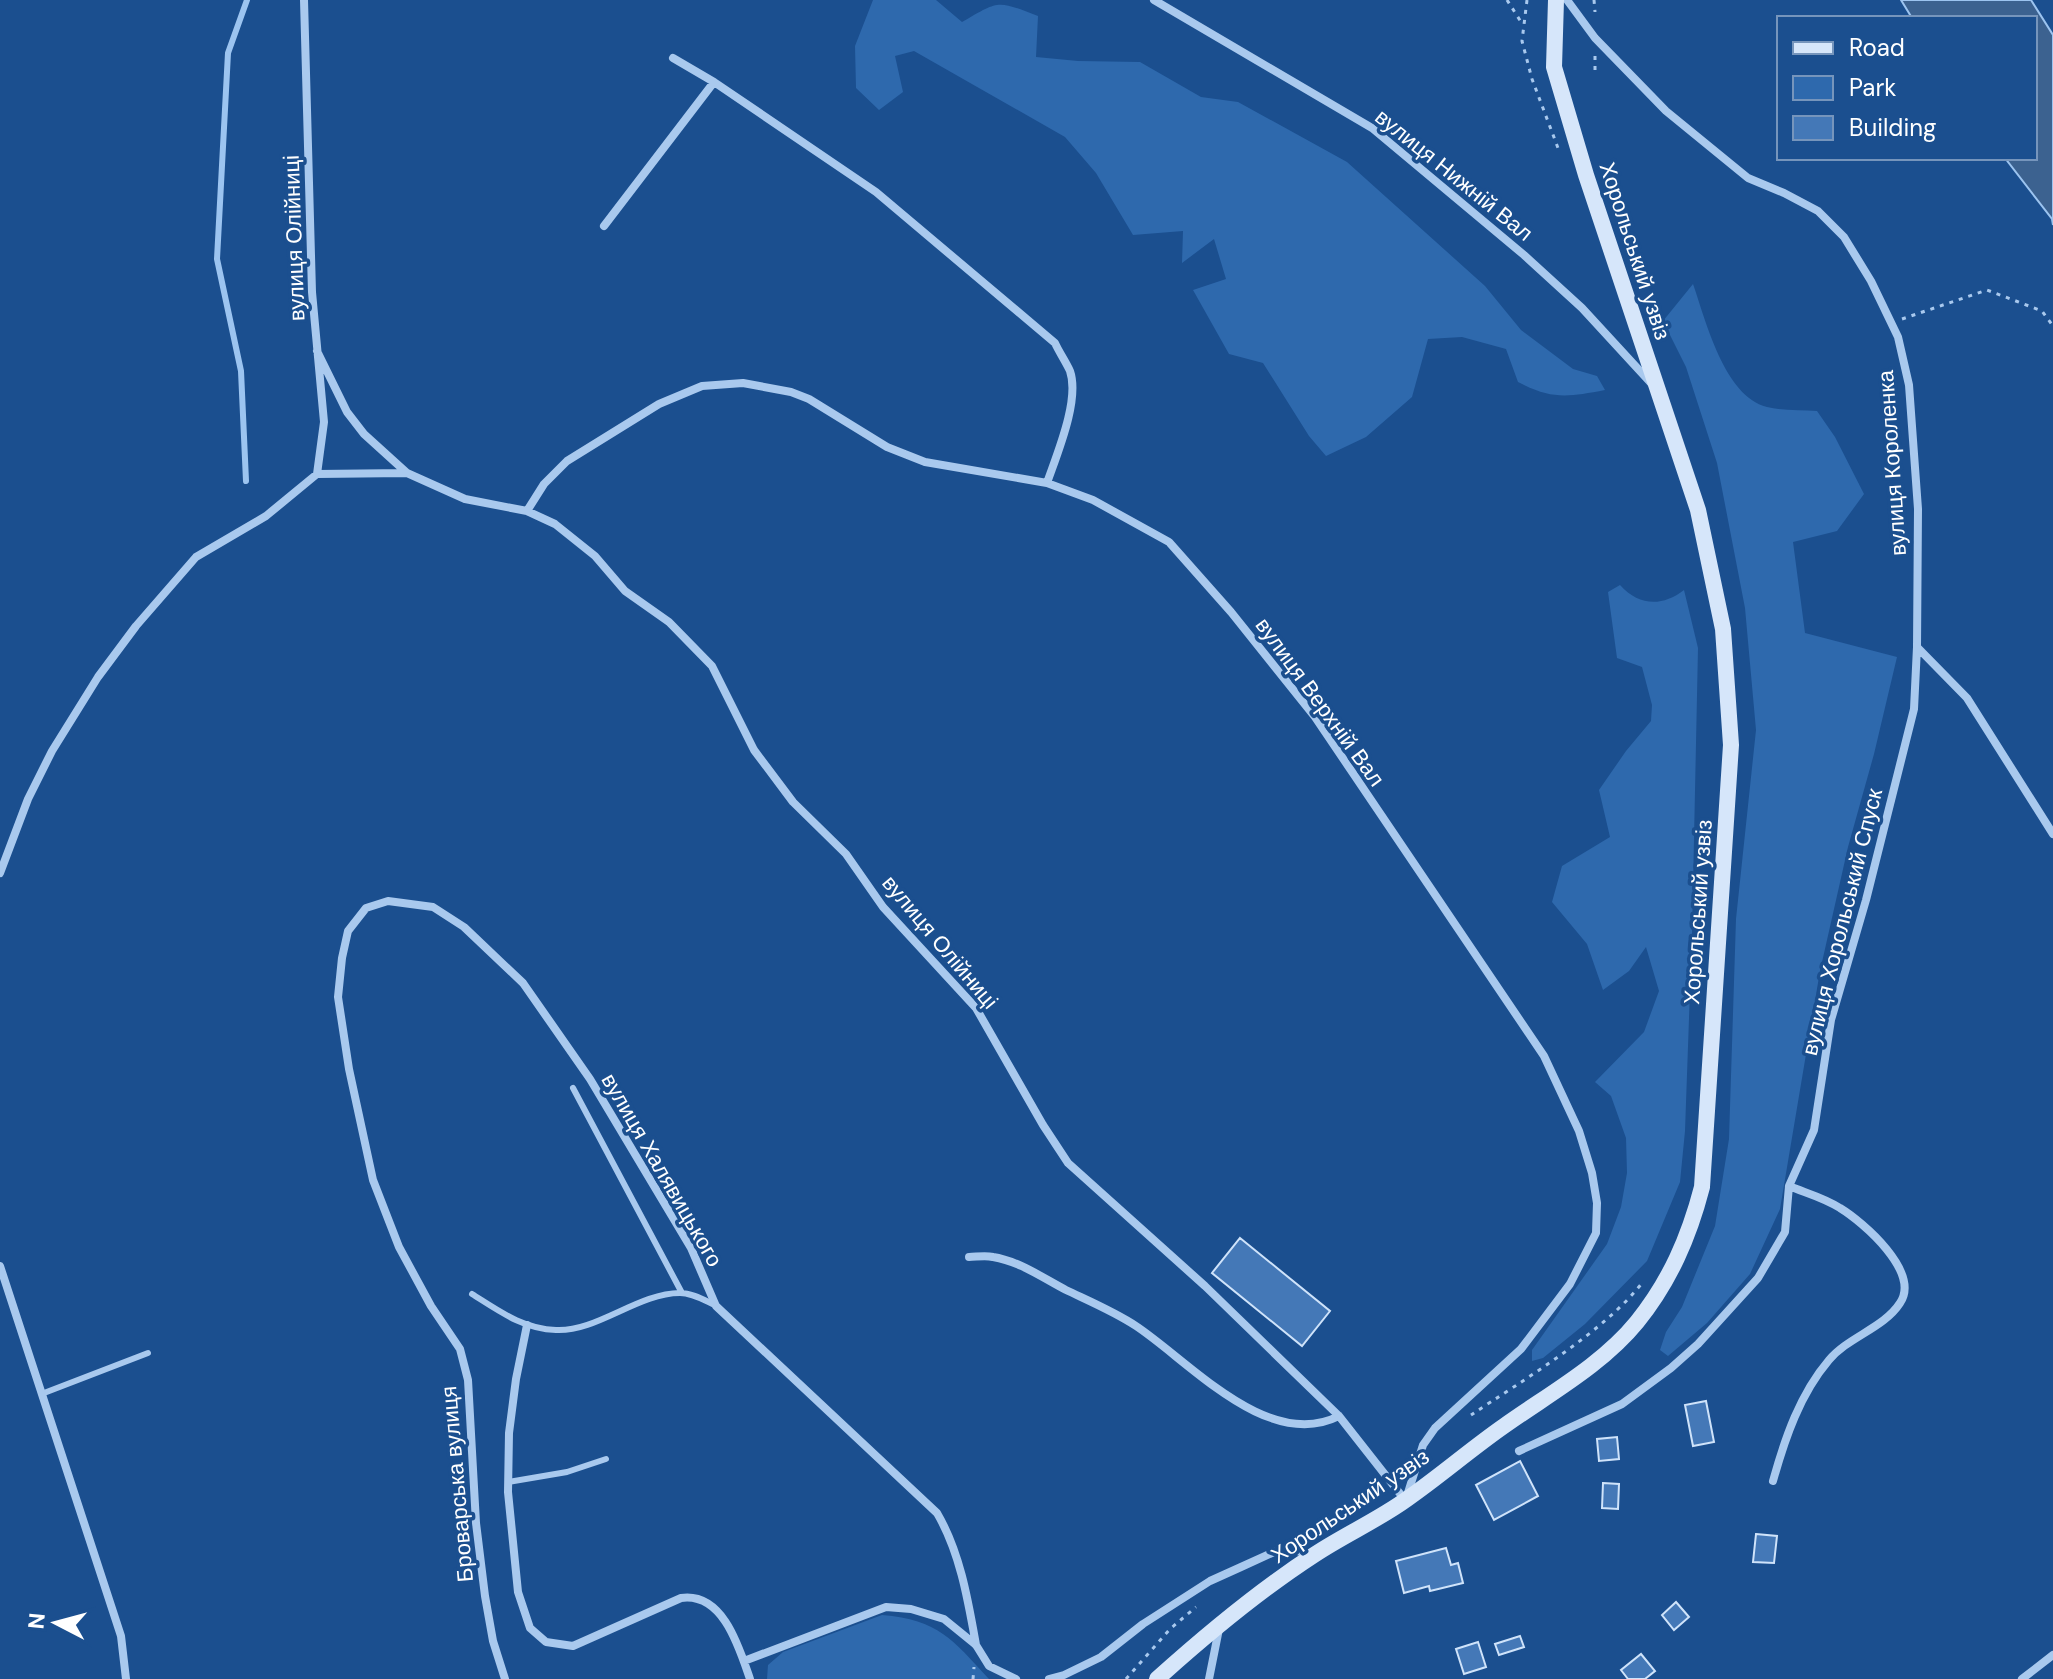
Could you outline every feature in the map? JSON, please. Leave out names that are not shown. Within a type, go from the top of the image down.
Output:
[{"type":"main road","name":"Хорольський узвіз","points":[[1157,1679],[1221,1621],[1314,1555],[1406,1500],[1467,1452],[1608,1351],[1635,1324],[1678,1260],[1702,1187],[1731,745],[1723,629],[1698,510],[1586,175],[1554,67],[1556,0]]},
{"type":"street","name":"вулиця Олійниці","points":[[304,0],[312,292],[324,422],[317,474]]},
{"type":"street","name":"вулиця Нижній Вал","points":[[1154,0],[1372,128],[1536,265],[1631,358],[1659,392]]},
{"type":"street","name":"вулиця Короленка","points":[[1567,0],[1595,38],[1666,111],[1748,178],[1818,211],[1844,237],[1871,281],[1898,337],[1909,385],[1918,509],[1917,647]]},
{"type":"street","points":[[673,58],[714,82],[876,192],[1055,343],[1070,373],[1072,390],[1068,417],[1047,483]]},
{"type":"street","points":[[604,226],[714,82]]},
{"type":"street","points":[[317,351],[347,412],[364,434],[407,473]]},
{"type":"street","name":"вулиця Верхній Вал","points":[[527,511],[544,484],[567,461],[659,404],[702,386],[743,383],[791,392],[809,399],[887,447],[925,462],[1047,483],[1093,500],[1169,542],[1231,612],[1315,717],[1544,1056],[1579,1131],[1592,1173],[1597,1203],[1596,1233],[1570,1284],[1521,1349],[1429,1437],[1423,1445],[1406,1500]]},
{"type":"street","name":"вулиця Олійниці","points":[[407,473],[465,499],[527,511],[555,524],[595,556],[625,591],[669,622],[712,666],[754,750],[793,802],[846,854],[883,907],[976,1008],[1068,1163],[1205,1286],[1339,1416],[1406,1500]]},
{"type":"street","points":[[0,873],[28,799],[52,751],[98,677],[136,626],[196,557],[266,516],[317,474],[407,473]]},
{"type":"street","points":[[1917,647],[1967,698],[2053,834]]},
{"type":"street","name":"вулиця Хорольський Спуск","points":[[1519,1451],[1622,1404],[1698,1344],[1758,1278],[1785,1232],[1789,1186],[1814,1130],[1831,1020],[1866,900],[1914,709],[1917,647]]},
{"type":"street","name":"вулиця Халявицького","points":[[388,901],[433,907],[464,927],[523,983],[590,1079],[691,1248],[716,1306],[937,1513],[948,1531],[959,1567],[976,1645]]},
{"type":"street","name":"Броварська вулиця","points":[[388,901],[366,908],[348,931],[338,997],[349,1069],[373,1180],[399,1247],[431,1306],[460,1349],[468,1380],[476,1523],[485,1596],[493,1641],[505,1679]]},
{"type":"street","points":[[1773,1481],[1782,1447],[1799,1405],[1830,1359],[1893,1312],[1903,1300],[1903,1279],[1894,1257],[1878,1239],[1839,1207],[1789,1186]]},
{"type":"street","points":[[969,1257],[991,1256],[1013,1263],[1135,1326],[1197,1376],[1234,1401],[1289,1422],[1328,1421],[1339,1416]]},
{"type":"street","points":[[0,1266],[121,1636],[126,1679]]},
{"type":"street","points":[[527,1325],[509,1433],[508,1482],[518,1592],[530,1628],[546,1642],[573,1646],[681,1598],[695,1596],[708,1602],[724,1618],[750,1679]]},
{"type":"street","points":[[1049,1679],[1101,1657],[1143,1624],[1210,1581],[1283,1548],[1314,1555]]},
{"type":"street","points":[[744,1661],[886,1607],[911,1609],[944,1619],[976,1645],[989,1666],[1016,1679]]},
{"type":"street","points":[[1209,1679],[1221,1621]]},
{"type":"street","points":[[2022,1679],[2053,1655]]},
{"type":"lane","points":[[573,1088],[682,1293]]},
{"type":"lane","points":[[472,1294],[515,1321],[559,1331],[682,1293],[716,1306]]},
{"type":"lane","points":[[44,1393],[148,1353]]},
{"type":"lane","points":[[508,1482],[567,1472],[606,1459]]},
{"type":"path","points":[[1507,0],[1523,25]]},
{"type":"path","points":[[1527,0],[1522,41],[1532,79],[1562,158]]},
{"type":"path","points":[[1891,323],[1987,290],[2042,311],[2053,326]]},
{"type":"path","points":[[1466,1419],[1573,1344],[1605,1319],[1644,1280]]},
{"type":"path","points":[[1283,1548],[1348,1507],[1394,1485]]},
{"type":"path","points":[[1126,1679],[1170,1629],[1203,1602]]},
{"type":"green space","points":[[873,0],[936,0],[962,22],[992,6],[1014,7],[1038,16],[1036,57],[1140,62],[1201,97],[1238,102],[1347,162],[1485,286],[1521,330],[1573,369],[1597,376],[1605,390],[1570,395],[1541,392],[1518,382],[1506,349],[1462,337],[1428,339],[1412,397],[1366,437],[1326,456],[1309,436],[1263,363],[1229,354],[1193,290],[1226,279],[1214,239],[1182,263],[1183,231],[1133,235],[1096,173],[1065,137],[914,51],[895,56],[903,92],[879,110],[856,88],[855,46]]},
{"type":"green space","points":[[1693,284],[1719,355],[1739,388],[1752,400],[1767,407],[1817,411],[1835,437],[1864,494],[1837,531],[1793,542],[1805,633],[1897,657],[1820,971],[1780,1209],[1750,1274],[1707,1323],[1668,1356],[1660,1350],[1666,1332],[1682,1307],[1715,1226],[1729,1139],[1736,919],[1756,730],[1745,608],[1717,463],[1686,367],[1663,321]]},
{"type":"green space","points":[[1620,585],[1635,597],[1651,602],[1676,596],[1684,590],[1698,648],[1692,934],[1685,1131],[1680,1182],[1647,1261],[1585,1324],[1543,1358],[1532,1361],[1532,1350],[1607,1244],[1621,1207],[1627,1173],[1626,1138],[1611,1096],[1595,1082],[1644,1032],[1659,991],[1646,947],[1629,971],[1603,990],[1587,944],[1552,902],[1562,866],[1610,837],[1599,790],[1651,721],[1652,705],[1642,667],[1617,658],[1608,592]]},
{"type":"green space","points":[[882,1615],[918,1621],[943,1634],[989,1679],[767,1679],[768,1665],[783,1652]]},
{"type":"shaded area","points":[[1901,0],[2031,0],[2053,35],[2053,225],[2052,219],[2007,160],[2037,160],[2037,16],[1911,16]]},
{"type":"building","points":[[1240,1238],[1330,1311],[1302,1346],[1212,1273]]},
{"type":"building","points":[[1706,1401],[1714,1442],[1693,1446],[1685,1405]]},
{"type":"building","points":[[1617,1437],[1619,1459],[1599,1461],[1597,1439]]},
{"type":"building","points":[[1520,1461],[1538,1496],[1494,1520],[1476,1485]]},
{"type":"building","points":[[1603,1483],[1619,1484],[1618,1509],[1602,1508]]},
{"type":"building","points":[[1756,1534],[1777,1536],[1774,1563],[1753,1562]]},
{"type":"building","points":[[1446,1548],[1451,1565],[1458,1563],[1463,1583],[1430,1591],[1429,1586],[1404,1593],[1396,1561]]},
{"type":"building","points":[[1676,1602],[1689,1617],[1674,1630],[1662,1615]]},
{"type":"building","points":[[1520,1636],[1524,1647],[1499,1655],[1495,1644]]},
{"type":"building","points":[[1478,1642],[1486,1667],[1464,1674],[1456,1649]]},
{"type":"building","points":[[1641,1654],[1655,1671],[1645,1679],[1628,1679],[1621,1670]]},
{"type":"waterway","points":[[246,481],[241,371],[217,259],[228,53],[247,0]]}]
